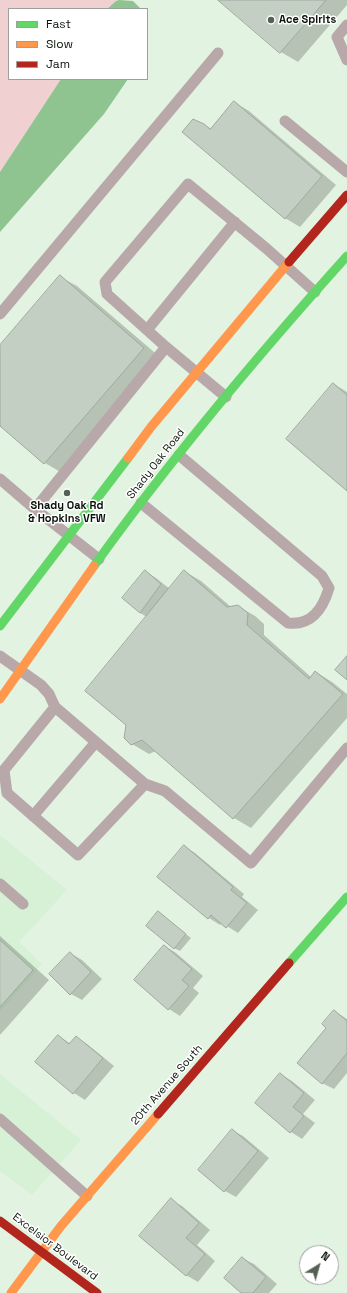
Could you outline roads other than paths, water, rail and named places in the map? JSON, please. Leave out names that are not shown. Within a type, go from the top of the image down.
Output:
[{"type":"main road","points":[[0,626],[151,427],[286,265],[347,195]]},
{"type":"main road","name":"Shady Oak Road","points":[[0,699],[99,559],[141,503],[226,397],[347,256]]},
{"type":"main road","name":"20th Avenue South","points":[[9,1292],[61,1226],[347,897]]},
{"type":"main road","name":"Excelsior Boulevard","points":[[3,1218],[41,1252],[96,1293]]},
{"type":"lane","points":[[347,25],[337,37],[347,60]]},
{"type":"lane","points":[[0,314],[218,53]]},
{"type":"lane","points":[[285,121],[347,172]]},
{"type":"lane","points":[[226,397],[166,347],[107,294],[105,282],[188,184],[286,265],[315,292]]},
{"type":"lane","points":[[147,330],[235,222]]},
{"type":"lane","points":[[36,509],[79,458],[166,347]]},
{"type":"lane","points":[[141,503],[288,623],[296,624],[308,620],[317,613],[329,588],[322,576],[179,455]]},
{"type":"lane","points":[[0,479],[99,559]]},
{"type":"lane","points":[[0,656],[21,669],[41,685],[49,694],[55,707],[145,784],[165,791],[250,863],[347,748]]},
{"type":"lane","points":[[55,707],[4,770],[7,793],[78,855],[145,784]]},
{"type":"lane","points":[[33,816],[96,742]]},
{"type":"lane","points":[[0,884],[23,904]]},
{"type":"lane","points":[[0,1119],[87,1196]]},
{"type":"place","name":"Ace Spirits","points":[[271,20]]},
{"type":"place","name":"Shady Oak Rd & Hopkins VFW","points":[[67,493]]}]
